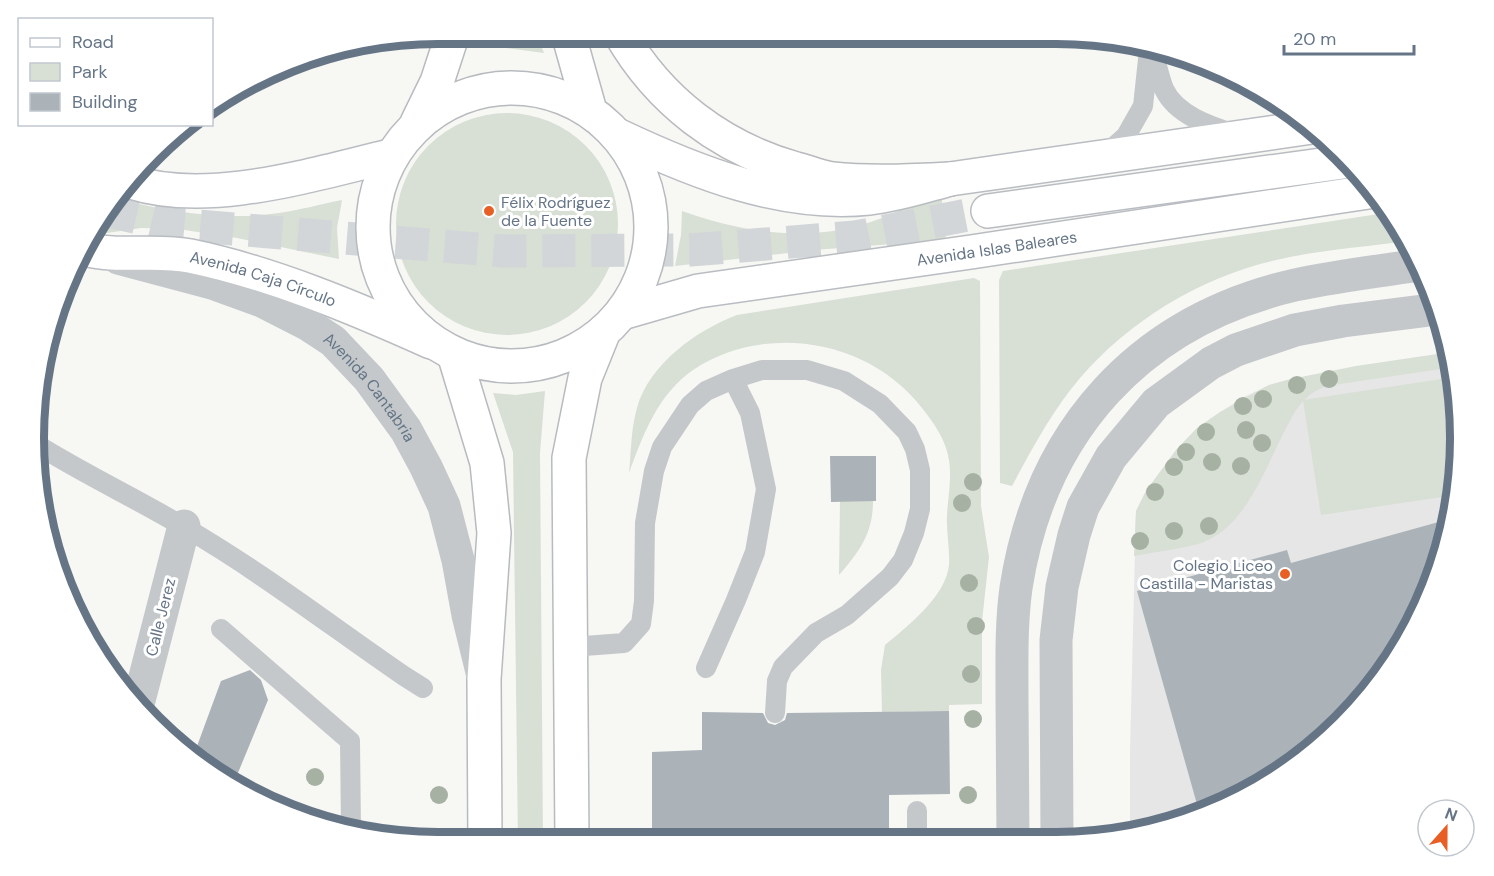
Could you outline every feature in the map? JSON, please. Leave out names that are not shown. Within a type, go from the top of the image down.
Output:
[{"type":"main road","points":[[442,348],[395,304],[375,256],[373,205],[390,156],[417,123],[437,82],[449,44]]},
{"type":"main road","points":[[571,44],[590,111]]},
{"type":"main road","points":[[626,44],[675,104],[734,146],[766,161],[830,178],[888,182],[951,179]]},
{"type":"main road","points":[[417,123],[457,98],[501,87],[548,92],[590,111],[617,135],[638,167],[650,204],[650,243],[641,280],[613,322],[585,378],[570,458],[572,832]]},
{"type":"main road","points":[[617,135],[662,156],[718,177],[770,192],[805,196],[868,198],[951,179],[1105,155],[1301,129]]},
{"type":"main road","points":[[137,183],[185,191],[255,186],[390,156]]},
{"type":"main road","points":[[988,211],[1338,163]]},
{"type":"main road","name":"Avenida Islas Baleares","points":[[613,322],[698,291],[1365,193]]},
{"type":"main road","name":"Avenida Caja Círculo","points":[[91,250],[187,255],[230,266],[353,307],[442,348],[492,365],[532,365],[571,354],[613,322]]},
{"type":"main road","name":"Avenida Cantabria","points":[[442,348],[487,463],[494,533],[484,679],[485,832]]},
{"type":"street","name":"Avenida Cantabria","points":[[91,251],[212,283],[262,301],[307,324],[333,341],[369,379],[406,430],[444,506],[484,679]]},
{"type":"street","points":[[1013,832],[1012,669],[1016,589],[1037,503],[1048,475],[1063,448],[1098,401],[1144,354],[1167,337],[1196,321],[1253,298],[1294,286],[1411,266]]},
{"type":"street","points":[[1057,832],[1056,640],[1062,587],[1083,507],[1111,457],[1156,403],[1210,363],[1236,350],[1295,330],[1342,321],[1430,310]]},
{"type":"street","name":"Calle Jerez","points":[[140,697],[184,526]]},
{"type":"lane","points":[[1105,155],[1126,136],[1143,106],[1150,55]]},
{"type":"lane","points":[[1154,56],[1165,91],[1175,104],[1202,123],[1243,137]]},
{"type":"lane","points":[[571,647],[624,644],[641,624],[644,601],[645,522],[654,471],[662,447],[690,405],[706,392],[734,379],[762,370],[807,370],[844,381],[880,404],[908,432],[920,470],[920,509],[914,533],[903,560],[879,589],[847,615],[816,633],[789,658],[777,681],[775,713]]},
{"type":"lane","points":[[706,668],[755,552],[766,489],[750,413],[734,379]]},
{"type":"lane","points":[[44,449],[76,469],[184,526],[423,688]]},
{"type":"lane","points":[[221,629],[350,741],[351,823]]},
{"type":"lane","points":[[917,811],[917,832]]},
{"type":"shaded area","name":"Colegio Liceo Castilla - Maristas","points":[[1441,354],[1450,412],[1450,464],[1443,515],[1430,565],[1410,612],[1384,657],[1353,698],[1316,735],[1275,766],[1230,792],[1183,812],[1130,825],[1136,511],[1146,491],[1176,450],[1197,428],[1242,398],[1269,385],[1291,379]]},
{"type":"green space","points":[[492,44],[540,44],[544,53],[491,46]]},
{"type":"green space","points":[[507,113],[529,115],[559,126],[577,138],[593,154],[605,172],[613,192],[618,224],[616,246],[605,276],[593,294],[577,310],[559,322],[539,330],[507,335],[485,333],[455,322],[437,310],[421,294],[409,276],[401,256],[396,224],[398,202],[409,172],[421,154],[437,138],[455,126],[475,118]]},
{"type":"green space","points":[[941,190],[946,240],[814,250],[675,266],[681,235],[682,211],[756,230],[781,233],[832,231],[882,218]]},
{"type":"green space","points":[[124,200],[196,214],[238,216],[279,213],[342,200],[337,228],[339,259],[237,238],[178,229],[141,228],[101,234]]},
{"type":"green space","points":[[1380,214],[1399,242],[1276,260],[1221,277],[1169,304],[1121,337],[1080,378],[1043,430],[1012,486],[1000,483],[999,280],[1003,271]]},
{"type":"green space","points":[[974,278],[980,281],[981,506],[989,557],[982,621],[982,704],[949,705],[949,711],[882,712],[881,670],[885,645],[915,620],[933,599],[941,588],[949,565],[947,521],[949,460],[942,439],[922,408],[900,385],[874,366],[845,353],[815,345],[783,343],[752,346],[721,355],[693,370],[681,380],[670,391],[653,416],[629,473],[635,416],[643,392],[663,363],[691,339],[722,321],[737,315]]},
{"type":"green space","points":[[1441,353],[1444,368],[1326,386],[1315,392],[1306,398],[1295,411],[1255,490],[1231,524],[1216,536],[1198,544],[1134,556],[1136,511],[1146,491],[1176,450],[1197,428],[1220,412],[1269,385],[1356,366]]},
{"type":"green space","points":[[1446,378],[1450,412],[1450,464],[1446,496],[1321,515],[1303,400]]},
{"type":"green space","points":[[545,391],[540,453],[543,832],[518,832],[513,452],[493,393],[516,395]]},
{"type":"green space","points":[[840,501],[873,501],[871,523],[864,541],[839,575]]},
{"type":"building","points":[[830,456],[876,456],[876,501],[831,502]]},
{"type":"building","points":[[1442,521],[1430,565],[1410,612],[1384,657],[1353,698],[1316,735],[1275,766],[1230,792],[1197,806],[1137,591],[1287,550],[1291,563]]},
{"type":"building","points":[[250,670],[261,680],[268,700],[236,777],[196,749],[221,681]]},
{"type":"building","points":[[949,711],[950,794],[889,795],[889,832],[652,832],[652,752],[702,750],[702,712],[763,713],[768,723],[775,725],[785,720],[787,713]]},
{"type":"tunnel","points":[[115,212],[160,223],[504,251],[690,250],[855,237],[988,211]]},
{"type":"place","name":"Félix Rodríguez de la Fuente","points":[[489,211]]},
{"type":"place","name":"Colegio Liceo Castilla - Maristas","points":[[1285,574]]}]
